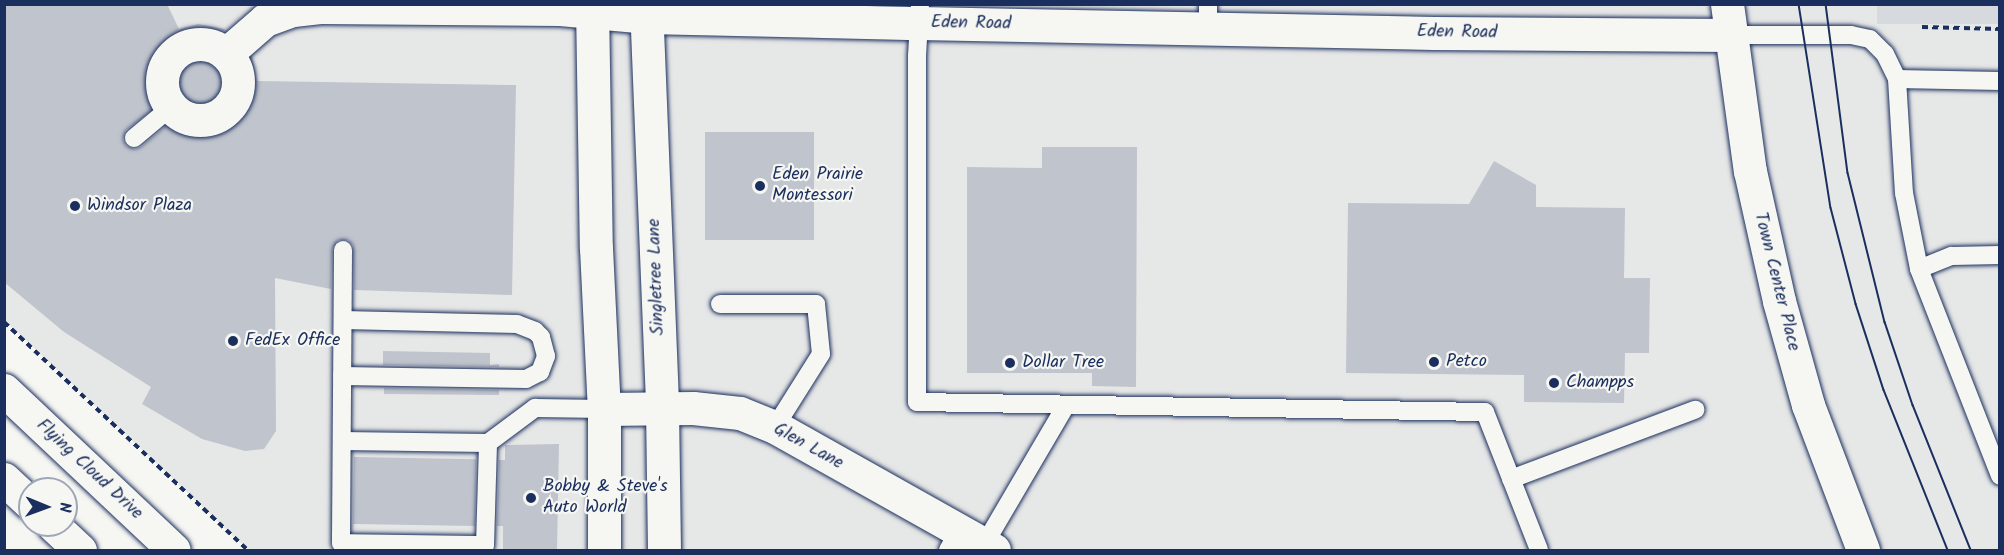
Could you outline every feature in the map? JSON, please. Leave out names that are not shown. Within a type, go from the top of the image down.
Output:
[{"type":"street","name":"Eden Road","points":[[226,54],[265,20],[293,10],[320,6],[1208,16],[1434,33],[1729,20]]},
{"type":"street","points":[[592,8],[596,248],[604,409],[604,550]]},
{"type":"street","name":"Singletree Lane","points":[[646,11],[662,407],[664,550]]},
{"type":"street","name":"Town Center Place","points":[[1729,20],[1750,171],[1779,301],[1808,405],[1863,550]]},
{"type":"street","points":[[206,44],[226,54],[234,64],[238,83],[234,101],[226,111],[215,118],[191,120],[170,108],[161,86],[166,63],[174,53],[183,47],[206,44]]},
{"type":"street","name":"Flying Cloud Drive","points":[[4,390],[174,550]]},
{"type":"street","name":"Glen Lane","points":[[604,409],[662,407],[740,413],[775,428],[971,544]]},
{"type":"street","points":[[4,479],[18,492]]},
{"type":"street","points":[[66,537],[80,550]]},
{"type":"lane","points":[[919,14],[917,402],[1485,412],[1539,550]]},
{"type":"lane","points":[[1729,20],[1870,39],[1885,54],[1896,79],[1904,193],[1919,269],[2000,476]]},
{"type":"lane","points":[[1896,79],[2000,81]]},
{"type":"lane","points":[[134,138],[170,108]]},
{"type":"lane","points":[[344,250],[341,543],[485,545],[488,442]]},
{"type":"lane","points":[[1919,269],[1952,256],[2000,255]]},
{"type":"lane","points":[[720,304],[816,304],[821,354],[775,428]]},
{"type":"lane","points":[[342,376],[526,379],[540,372],[546,356],[541,337],[527,327],[517,324],[343,320]]},
{"type":"lane","points":[[526,379],[534,408]]},
{"type":"lane","points":[[971,544],[1066,405]]},
{"type":"lane","points":[[342,441],[488,442],[534,408],[604,409]]},
{"type":"lane","points":[[1511,479],[1695,410]]},
{"type":"path","points":[[1922,27],[2000,29]]},
{"type":"path","points":[[4,322],[248,550]]},
{"type":"shaded area","points":[[4,5],[1999,5],[1999,550],[248,550],[5,321]]},
{"type":"shaded area","points":[[1877,5],[1999,5],[1999,24],[1877,24]]},
{"type":"building","points":[[4,4],[167,4],[179,29],[198,24],[225,29],[208,48],[208,58],[212,66],[219,71],[230,72],[252,56],[257,81],[516,85],[512,295],[354,290],[353,245],[348,240],[338,240],[332,249],[331,289],[275,278],[276,431],[264,449],[245,451],[202,439],[142,404],[151,387],[64,332],[4,282]],"holes":[[[169,97],[178,100],[181,106],[178,116],[141,147],[135,149],[126,146],[123,139],[126,130]]]},
{"type":"building","name":"Eden Prairie Montessori","points":[[705,132],[814,132],[814,240],[705,240]]},
{"type":"building","points":[[1042,147],[1137,147],[1136,387],[1092,386],[1092,373],[967,373],[967,167],[1042,168]]},
{"type":"building","points":[[1494,161],[1536,185],[1536,207],[1625,208],[1624,278],[1650,278],[1649,353],[1625,353],[1624,403],[1524,402],[1524,375],[1346,373],[1348,203],[1469,204]]},
{"type":"building","points":[[383,351],[490,353],[490,365],[499,364],[499,367],[383,365]]},
{"type":"building","points":[[384,388],[499,390],[499,395],[384,394]]},
{"type":"building","name":"Bobby & Steve's Auto World","points":[[559,444],[557,550],[503,550],[503,526],[497,526],[499,460],[505,460],[505,445]]},
{"type":"building","points":[[354,457],[476,459],[475,526],[353,524]]},
{"type":"tram line","points":[[1799,4],[1831,208],[1856,304],[1884,390],[1948,550]]},
{"type":"tram line","points":[[1826,4],[1848,173],[1885,322],[1913,405],[1971,550]]},
{"type":"place","name":"Eden Prairie Montessori","points":[[760,186]]},
{"type":"place","name":"Windsor Plaza","points":[[75,206]]},
{"type":"place","name":"FedEx Office","points":[[233,341]]},
{"type":"place","name":"Petco","points":[[1434,362]]},
{"type":"place","name":"Dollar Tree","points":[[1010,363]]},
{"type":"place","name":"Champps","points":[[1554,383]]},
{"type":"place","name":"Bobby & Steve's Auto World","points":[[531,498]]}]
